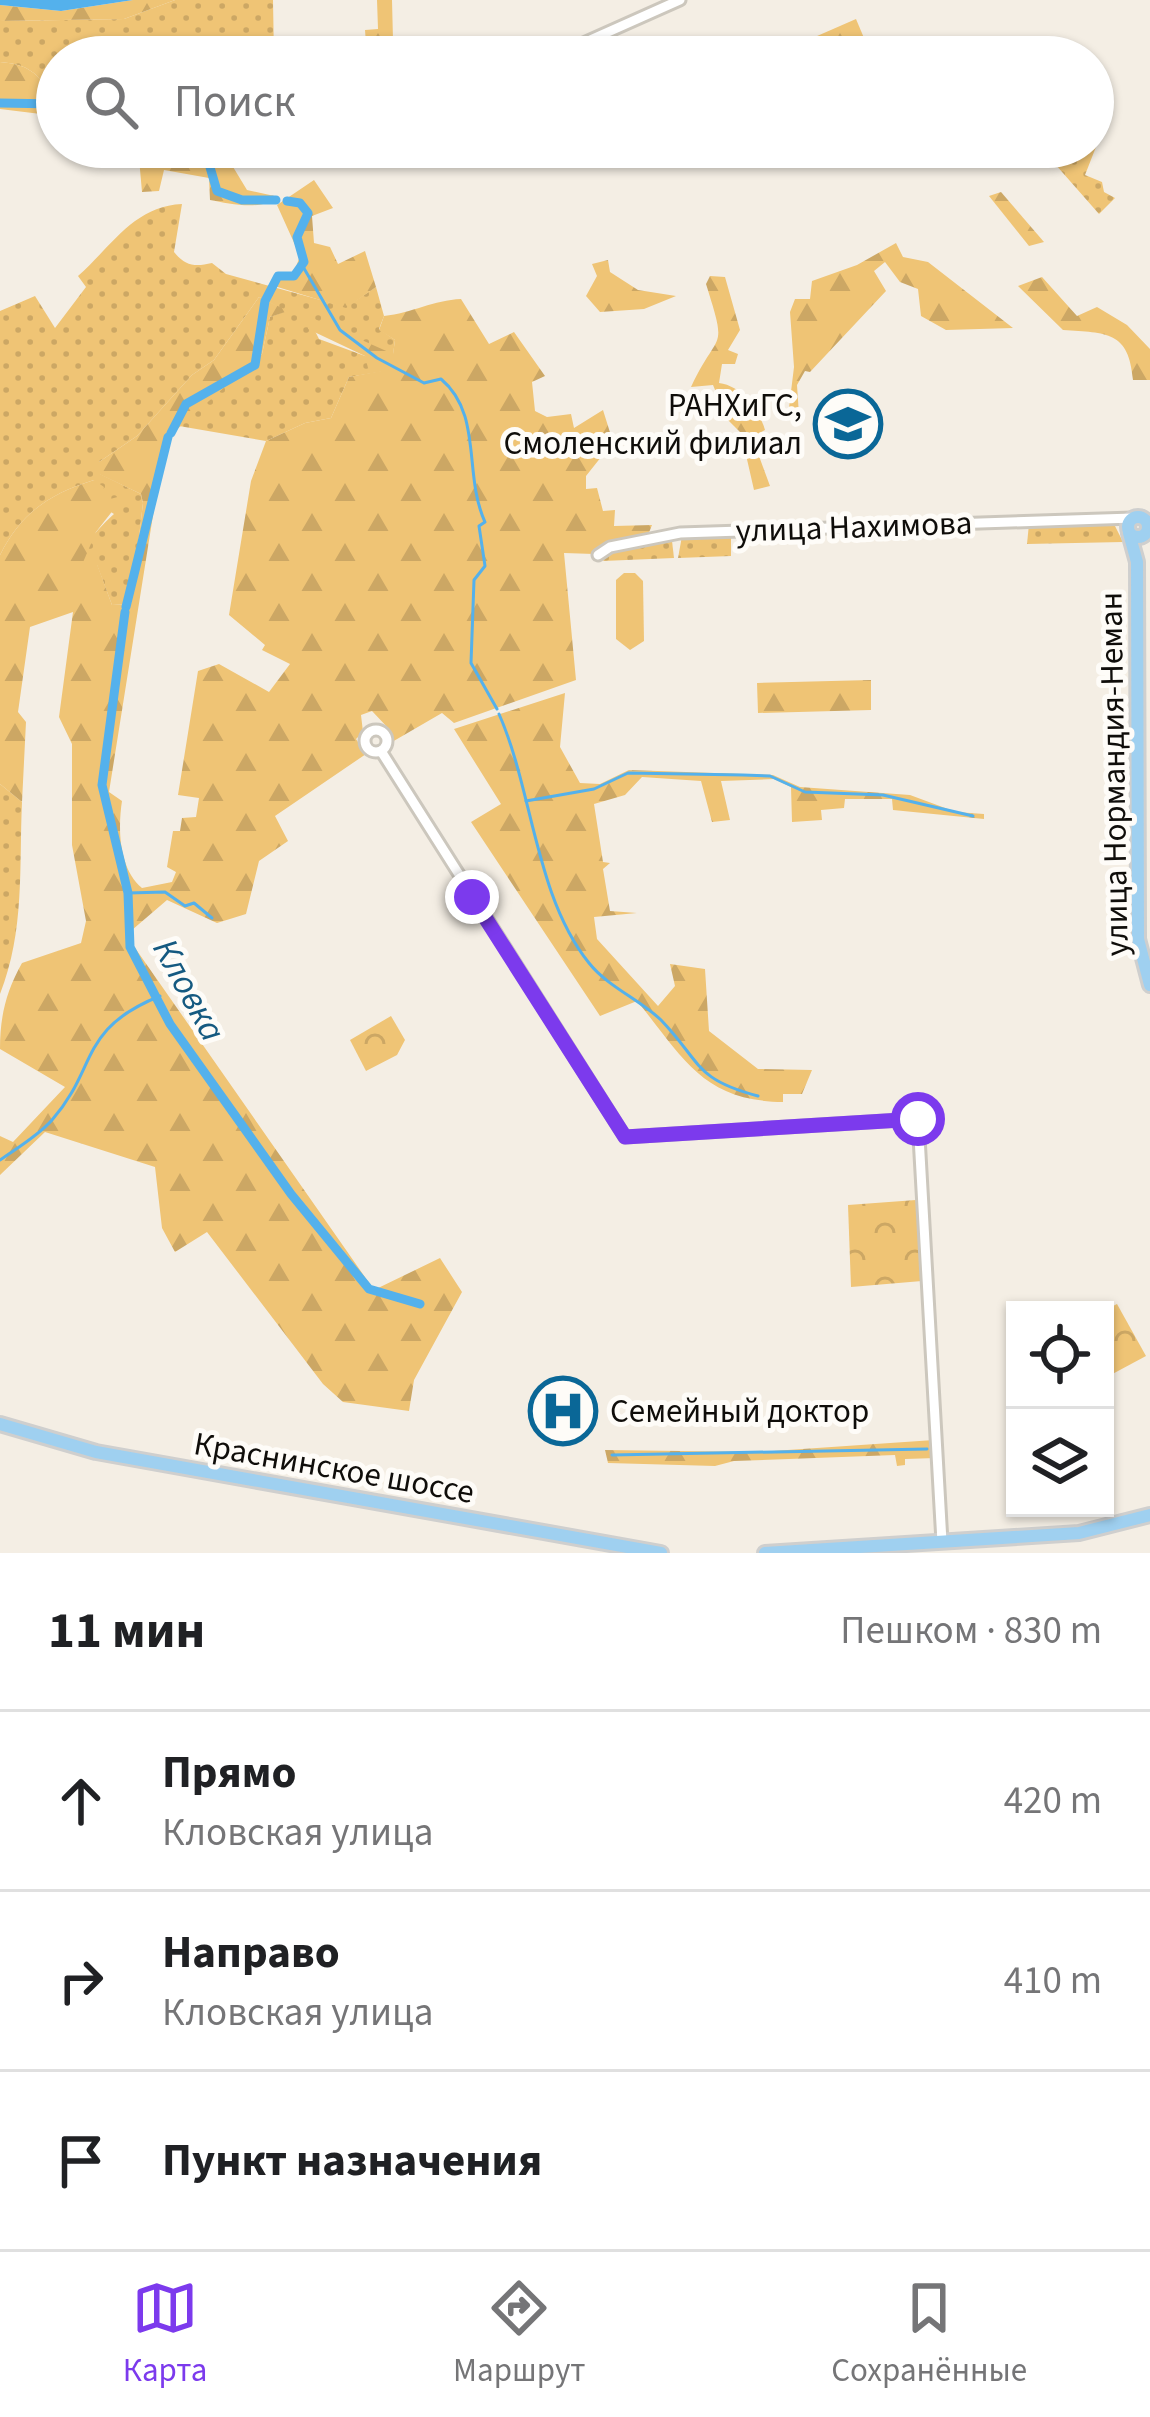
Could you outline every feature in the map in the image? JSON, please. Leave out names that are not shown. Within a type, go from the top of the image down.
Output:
[{"type":"main road","name":"улица Нормандия-Неман","points":[[1140,527],[1144,870],[1138,939],[1150,985]]},
{"type":"main road","name":"Краснинское шоссе","points":[[0,1424],[96,1452],[662,1553]]},
{"type":"main road","points":[[765,1553],[1092,1531],[1150,1515]]},
{"type":"street","points":[[599,36],[680,0]]},
{"type":"street","name":"улица Нахимова","points":[[598,555],[610,547],[680,533],[1114,519],[1140,527]]},
{"type":"street","points":[[381,751],[625,1137],[918,1119],[942,1542]]},
{"type":"green space","points":[[133,0],[175,0],[124,19],[0,21],[0,5],[61,11]]},
{"type":"green space","points":[[175,0],[273,0],[274,36],[36,36],[36,76],[16,64],[0,62],[0,21],[124,19]]},
{"type":"green space","points":[[377,0],[392,0],[393,36],[365,36],[365,30],[378,29]]},
{"type":"green space","points":[[856,19],[863,36],[817,36]]},
{"type":"green space","points":[[0,62],[16,64],[36,76],[36,113],[0,109]]},
{"type":"green space","points":[[140,168],[234,168],[247,190],[279,197],[255,205],[210,200],[209,178],[164,170],[159,191],[142,192]]},
{"type":"green space","points":[[1059,168],[1088,168],[1085,175],[1102,182],[1104,192],[1115,198],[1099,214]]},
{"type":"green space","points":[[314,180],[333,208],[312,216],[314,243],[330,247],[338,264],[365,251],[376,287],[346,308],[271,285],[277,275],[294,272],[300,256],[277,205]]},
{"type":"green space","points":[[1001,192],[1044,242],[1029,246],[989,196]]},
{"type":"green space","points":[[182,204],[174,252],[186,263],[212,263],[226,274],[346,307],[376,287],[384,316],[379,329],[395,340],[393,355],[308,317],[319,339],[365,356],[385,371],[349,377],[331,418],[305,423],[266,441],[179,426],[262,354],[270,317],[286,311],[259,297],[214,360],[192,375],[137,436],[99,462],[100,474],[141,494],[143,503],[131,604],[112,605],[97,565],[81,568],[87,545],[114,514],[97,503],[94,480],[38,507],[0,555],[0,311],[35,296],[55,328],[86,287],[78,276],[113,241],[150,212]]},
{"type":"green space","points":[[896,243],[903,257],[928,262],[1013,328],[946,330],[921,316],[918,289],[900,282],[885,262],[874,271],[886,291],[810,372],[805,371],[797,385],[799,415],[788,416],[794,367],[790,312],[795,299],[810,299],[812,281],[857,265]]},
{"type":"green space","points":[[608,260],[610,272],[638,290],[676,296],[644,309],[600,312],[586,296],[597,276],[592,264]]},
{"type":"green space","points":[[710,276],[725,277],[740,330],[728,350],[738,354],[735,364],[722,364],[719,383],[748,400],[765,430],[752,437],[770,486],[754,490],[741,433],[727,419],[713,385],[691,387],[717,340],[717,321],[706,284]]},
{"type":"green space","points":[[1042,277],[1077,316],[1097,307],[1127,325],[1150,349],[1150,380],[1133,380],[1121,343],[1103,334],[1063,330],[1018,286]]},
{"type":"green space","points":[[259,297],[288,311],[270,317],[262,354],[165,440],[109,792],[122,801],[124,859],[142,888],[172,882],[176,872],[167,867],[173,831],[180,831],[182,818],[196,817],[199,798],[178,795],[198,671],[219,664],[269,692],[290,664],[262,650],[265,645],[229,615],[251,481],[266,441],[305,423],[331,418],[349,377],[381,371],[368,368],[365,356],[308,329],[308,316],[393,354],[395,340],[379,330],[384,316],[461,299],[489,344],[514,332],[545,376],[532,382],[535,411],[547,417],[571,414],[574,428],[603,410],[613,442],[586,476],[586,489],[597,488],[603,511],[615,510],[614,526],[652,525],[648,535],[600,547],[594,554],[564,553],[576,680],[454,723],[442,713],[392,742],[389,729],[372,711],[361,715],[363,732],[356,739],[366,754],[275,816],[288,841],[259,861],[246,914],[217,923],[167,900],[132,930],[133,945],[374,1290],[440,1258],[462,1292],[414,1380],[409,1411],[343,1402],[323,1384],[207,1232],[175,1252],[162,1228],[155,1167],[45,1132],[0,1175],[0,1136],[13,1142],[65,1087],[0,1049],[8,994],[22,963],[81,943],[86,921],[72,845],[72,744],[59,717],[73,612],[30,627],[18,712],[26,722],[22,802],[0,784],[0,555],[38,507],[94,480],[104,487],[99,502],[125,495],[96,532],[81,567],[97,564],[112,605],[131,604],[141,494],[99,474],[99,462],[137,436],[192,375],[214,360]]},
{"type":"green space","points":[[1113,522],[1123,542],[1027,544],[1029,524]]},
{"type":"green space","points":[[731,535],[731,556],[678,558],[682,536]]},
{"type":"green space","points":[[672,541],[674,558],[603,561],[611,549]]},
{"type":"green space","points":[[624,573],[635,573],[643,581],[644,641],[630,650],[616,639],[616,580]]},
{"type":"green space","points":[[871,680],[871,710],[758,713],[757,683]]},
{"type":"green space","points":[[565,693],[560,747],[580,783],[600,784],[629,770],[773,775],[800,787],[910,795],[956,812],[984,814],[984,819],[893,810],[892,799],[845,799],[844,808],[821,810],[822,820],[792,822],[791,787],[774,779],[721,781],[730,820],[712,822],[701,781],[642,777],[625,795],[594,804],[603,862],[610,863],[603,869],[610,911],[637,913],[594,917],[597,939],[658,1006],[675,986],[670,964],[705,969],[709,1031],[758,1069],[812,1070],[802,1094],[783,1094],[783,1102],[755,1100],[713,1084],[682,1057],[637,1001],[600,1016],[471,822],[501,804],[454,729]]},
{"type":"green space","points":[[0,784],[22,802],[17,923],[0,994]]},
{"type":"green space","points":[[391,1016],[405,1040],[397,1055],[366,1071],[350,1040]]},
{"type":"green space","points":[[916,1200],[922,1281],[851,1287],[848,1205]]},
{"type":"green space","points":[[1114,1306],[1146,1356],[1114,1373]]},
{"type":"green space","points":[[934,1440],[936,1458],[905,1459],[905,1465],[897,1466],[895,1455],[734,1461],[715,1466],[608,1463],[605,1450],[757,1452]]},
{"type":"water","points":[[0,0],[133,0],[61,11],[0,5]]},
{"type":"waterway","name":"Кловка","points":[[0,103],[36,104]]},
{"type":"waterway","name":"Кловка","points":[[210,168],[217,191],[242,200],[276,200]]},
{"type":"waterway","name":"Кловка","points":[[171,433],[186,404],[255,365],[265,301],[278,276],[294,276],[304,262],[297,237],[308,213],[300,203],[287,201]]},
{"type":"waterway","points":[[302,265],[340,330],[377,358],[424,383],[441,379],[462,409],[485,522],[479,526],[485,566],[474,580],[471,663],[497,709]]},
{"type":"waterway","name":"Кловка","points":[[126,607],[168,437]]},
{"type":"waterway","name":"Кловка","points":[[125,612],[102,785],[128,893],[130,947],[170,1024],[291,1194],[369,1289],[420,1304]]},
{"type":"waterway","points":[[499,714],[557,907],[589,963],[661,1020],[710,1076],[758,1096]]},
{"type":"waterway","points":[[526,801],[594,789],[628,773],[743,775],[770,776],[805,792],[883,795],[973,816]]},
{"type":"waterway","points":[[128,893],[165,892],[185,906],[194,903],[212,918]]},
{"type":"waterway","points":[[0,1160],[52,1120],[92,1051],[115,1022],[160,996]]},
{"type":"waterway","points":[[612,1455],[927,1449]]},
{"type":"place","name":"РАНХиГС, Смоленский филиал","points":[[848,424]]},
{"type":"place","name":"Семейный доктор","points":[[563,1411]]},
{"type":"route","points":[[472,897],[625,1137],[918,1119]]}]
